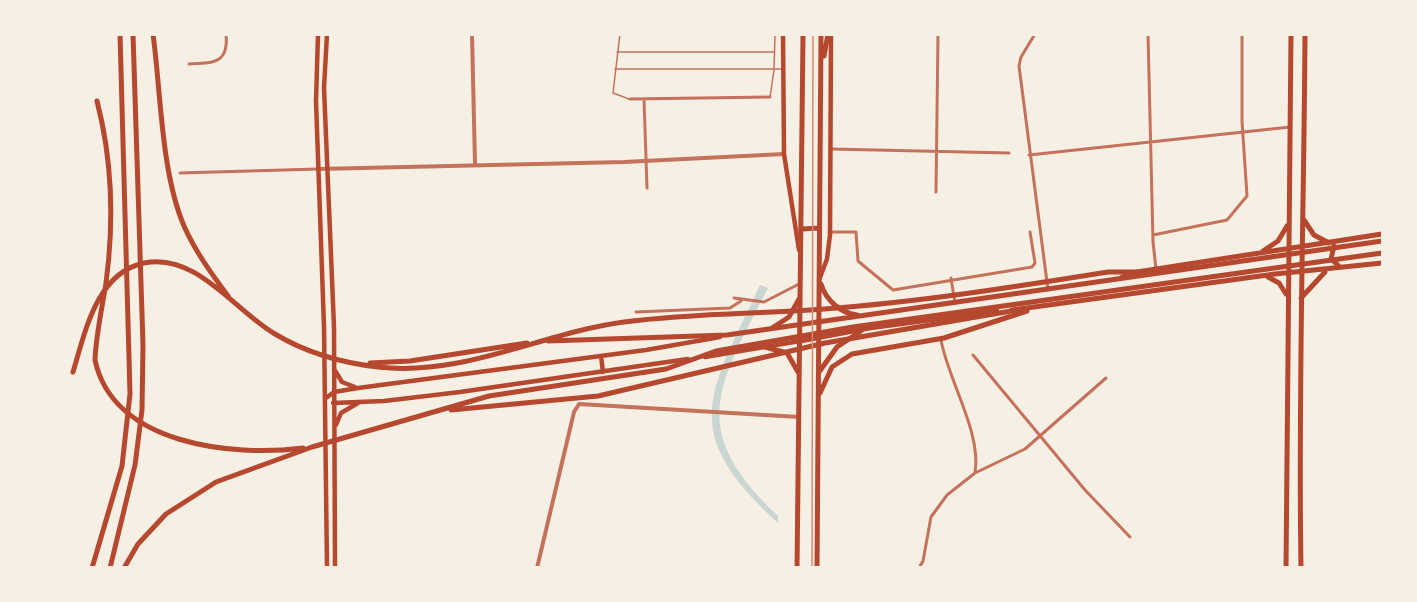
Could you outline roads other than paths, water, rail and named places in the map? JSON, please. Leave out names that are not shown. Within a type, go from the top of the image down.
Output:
[{"type":"main road","points":[[92,567],[117,484],[127,431],[130,376],[120,34]]},
{"type":"main road","points":[[110,567],[141,428],[143,345],[133,34]]},
{"type":"main road","points":[[153,34],[169,174],[181,219],[200,256],[235,305]]},
{"type":"main road","points":[[318,34],[318,170],[326,399],[327,567]]},
{"type":"main road","points":[[327,34],[324,80],[334,327],[335,567]]},
{"type":"main road","points":[[783,34],[784,154],[800,256]]},
{"type":"main road","points":[[796,567],[803,34]]},
{"type":"main road","points":[[818,565],[821,34]]},
{"type":"main road","points":[[821,72],[829,34]]},
{"type":"main road","points":[[819,280],[827,259],[830,232],[829,34]]},
{"type":"main road","points":[[1286,567],[1291,34]]},
{"type":"main road","points":[[1301,567],[1300,273],[1303,216],[1305,34]]},
{"type":"main road","points":[[97,101],[108,152],[110,218],[109,249],[95,360],[98,374],[107,389],[136,417],[168,436],[211,447],[248,452],[312,447]]},
{"type":"main road","points":[[1303,216],[1314,235],[1331,244]]},
{"type":"main road","points":[[1259,253],[1278,241],[1289,222]]},
{"type":"main road","points":[[802,229],[819,228]]},
{"type":"main road","points":[[339,358],[387,364],[517,343],[728,335],[1046,292],[1106,282],[1137,272],[1331,244],[1383,234]]},
{"type":"main road","points":[[326,399],[334,392],[358,388],[601,356],[728,335],[1383,241]]},
{"type":"main road","points":[[1340,242],[1332,248],[1330,257],[1335,265],[1342,267]]},
{"type":"main road","points":[[1259,253],[1270,263],[1264,276]]},
{"type":"main road","points":[[326,399],[334,403],[358,403],[460,392],[718,353],[853,327],[1383,253]]},
{"type":"main road","points":[[73,372],[95,305],[105,289],[130,267],[153,261],[178,265],[201,276],[257,323],[283,338],[313,352],[378,367],[438,367],[624,322],[825,309],[1108,272],[1137,272]]},
{"type":"main road","points":[[818,403],[827,375],[843,358],[864,351],[940,338],[1045,306],[1264,276],[1383,263]]},
{"type":"main road","points":[[1300,302],[1306,289],[1329,269]]},
{"type":"main road","points":[[1264,276],[1279,283],[1287,298]]},
{"type":"main road","points":[[819,280],[833,304],[848,314],[859,316]]},
{"type":"main road","points":[[1057,290],[1058,303]]},
{"type":"main road","points":[[761,331],[789,317],[801,291]]},
{"type":"main road","points":[[1045,306],[1046,292]]},
{"type":"main road","points":[[124,567],[152,529],[187,499],[216,482],[312,447],[511,392],[666,369],[718,353],[757,349],[868,328],[1045,306]]},
{"type":"main road","points":[[432,413],[598,396],[825,344],[1017,310]]},
{"type":"main road","points":[[818,379],[822,364],[837,347],[856,333],[868,328]]},
{"type":"main road","points":[[765,347],[787,353],[796,365],[800,376]]},
{"type":"main road","points":[[601,356],[603,372]]},
{"type":"main road","points":[[333,366],[342,382],[358,388]]},
{"type":"main road","points":[[335,431],[341,413],[358,403]]},
{"type":"street","points":[[189,64],[220,60],[227,48],[226,34]]},
{"type":"street","points":[[472,34],[475,164]]},
{"type":"street","points":[[936,192],[938,34]]},
{"type":"street","points":[[1035,34],[1019,63],[1046,292]]},
{"type":"street","points":[[1148,34],[1153,235],[1156,269]]},
{"type":"street","points":[[1153,235],[1221,221],[1231,217],[1244,201],[1248,190],[1243,131],[1242,34]]},
{"type":"street","points":[[630,99],[770,98]]},
{"type":"street","points":[[644,99],[647,188]]},
{"type":"street","points":[[1029,155],[1291,127]]},
{"type":"street","points":[[831,149],[1009,153]]},
{"type":"street","points":[[180,173],[645,161],[784,154]]},
{"type":"street","points":[[830,232],[856,232],[858,261],[890,289],[1032,267],[1035,263],[1030,232]]},
{"type":"street","points":[[951,280],[955,303]]},
{"type":"street","points":[[734,298],[741,301],[764,302],[801,283]]},
{"type":"street","points":[[636,312],[730,308],[741,301]]},
{"type":"street","points":[[940,338],[946,363],[976,450],[975,473]]},
{"type":"street","points":[[974,355],[1040,436],[1130,537]]},
{"type":"street","points":[[919,567],[923,561],[927,529],[937,506],[975,473],[1017,453],[1040,436],[1106,378]]},
{"type":"street","points":[[537,567],[577,406],[598,403],[799,417]]},
{"type":"lane","points":[[620,34],[614,95],[630,99]]},
{"type":"lane","points":[[770,98],[774,70],[775,34]]},
{"type":"lane","points":[[617,52],[774,52]]},
{"type":"lane","points":[[615,69],[783,69]]},
{"type":"railway","points":[[812,568],[813,34]]}]
